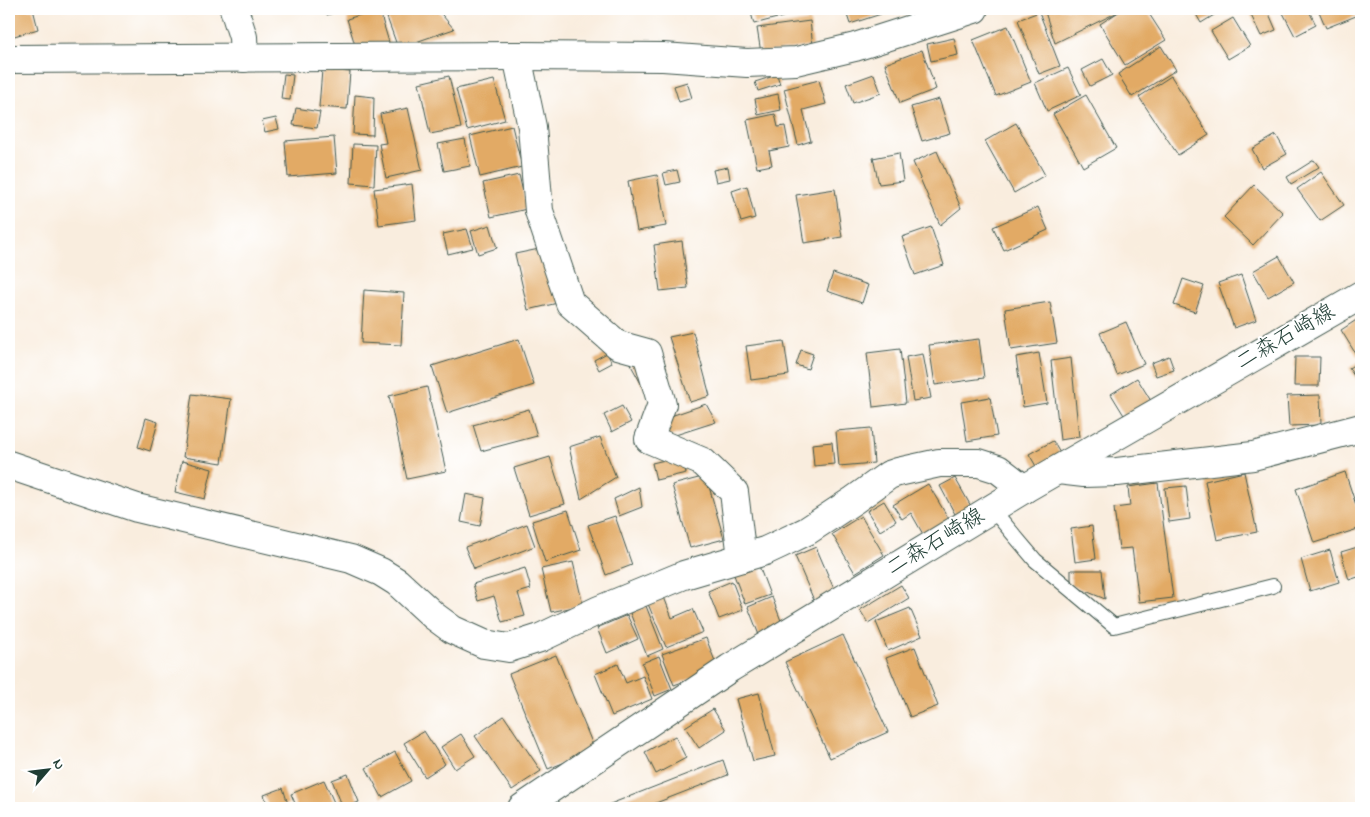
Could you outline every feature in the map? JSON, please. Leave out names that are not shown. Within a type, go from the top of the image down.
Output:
[{"type":"street","points":[[234,9],[242,37],[244,58]]},
{"type":"street","points":[[9,59],[517,56],[663,57],[747,63],[796,61],[854,47],[974,9]]},
{"type":"street","points":[[517,56],[532,126],[539,211],[570,303],[618,345],[647,353],[662,404],[649,439],[703,462],[734,492],[742,558]]},
{"type":"street","name":"二森石崎線","points":[[522,808],[730,668],[1024,489],[1361,295]]},
{"type":"street","points":[[1058,470],[1084,473],[1117,472],[1253,456],[1361,428]]},
{"type":"street","points":[[9,465],[137,508],[350,559],[381,572],[397,582],[434,616],[454,630],[484,644],[509,648],[540,638],[590,614],[684,575],[765,551],[807,530],[889,475],[910,468],[939,463],[979,463],[998,470],[1024,489]]},
{"type":"lane","points":[[992,509],[1035,560],[1114,626],[1273,586]]},
{"type":"building","points":[[9,9],[33,9],[38,29],[11,37]]},
{"type":"building","points":[[325,9],[347,9],[327,15]]},
{"type":"building","points":[[379,9],[391,49],[355,45],[347,19]]},
{"type":"building","points":[[384,9],[437,9],[454,29],[398,48]]},
{"type":"building","points":[[750,9],[775,9],[777,18],[754,24]]},
{"type":"building","points":[[776,9],[794,9],[795,13],[779,18]]},
{"type":"building","points":[[845,9],[880,9],[881,14],[850,24]]},
{"type":"building","points":[[1044,9],[1120,9],[1120,11],[1055,43]]},
{"type":"building","points":[[1124,9],[1146,9],[1166,40],[1125,65],[1100,24]]},
{"type":"building","points":[[1193,9],[1216,9],[1219,12],[1201,23]]},
{"type":"building","points":[[1248,9],[1267,9],[1276,30],[1261,36]]},
{"type":"building","points":[[1285,9],[1308,9],[1316,25],[1295,36],[1282,11]]},
{"type":"building","points":[[1318,9],[1359,9],[1361,14],[1326,28]]},
{"type":"building","points":[[1039,12],[1060,66],[1039,74],[1018,20]]},
{"type":"building","points":[[1233,18],[1250,46],[1228,59],[1211,31]]},
{"type":"building","points":[[810,21],[813,46],[761,53],[757,28]]},
{"type":"building","points":[[1008,26],[1031,82],[996,96],[973,40]]},
{"type":"building","points":[[954,38],[958,55],[931,61],[927,44]]},
{"type":"building","points":[[1161,46],[1176,70],[1132,97],[1118,74]]},
{"type":"building","points":[[922,50],[936,89],[900,103],[885,64]]},
{"type":"building","points":[[1103,59],[1112,75],[1090,86],[1082,70]]},
{"type":"building","points":[[1068,68],[1081,95],[1047,111],[1035,83]]},
{"type":"building","points":[[322,70],[350,72],[347,109],[319,107]]},
{"type":"building","points":[[284,74],[293,75],[290,100],[281,99]]},
{"type":"building","points":[[874,74],[881,93],[853,103],[846,84]]},
{"type":"building","points":[[777,75],[780,84],[758,91],[755,82]]},
{"type":"building","points":[[449,76],[461,128],[430,134],[419,83]]},
{"type":"building","points":[[1171,76],[1209,135],[1178,155],[1139,97]]},
{"type":"building","points":[[494,80],[505,120],[467,130],[456,89]]},
{"type":"building","points":[[819,80],[826,104],[803,110],[811,141],[798,145],[784,89]]},
{"type":"building","points":[[687,82],[692,98],[679,102],[674,86]]},
{"type":"building","points":[[778,94],[781,110],[758,115],[755,99]]},
{"type":"building","points":[[355,95],[374,97],[373,135],[353,134]]},
{"type":"building","points":[[1086,95],[1116,148],[1083,167],[1053,114]]},
{"type":"building","points":[[939,99],[950,133],[922,141],[911,107]]},
{"type":"building","points":[[296,108],[320,112],[317,128],[293,125]]},
{"type":"building","points":[[408,108],[422,170],[386,178],[379,144],[386,143],[380,114]]},
{"type":"building","points":[[775,114],[778,127],[785,126],[789,147],[769,151],[772,165],[757,168],[747,120]]},
{"type":"building","points":[[276,118],[279,129],[265,132],[262,121]]},
{"type":"building","points":[[1016,123],[1045,175],[1014,193],[985,141]]},
{"type":"building","points":[[512,126],[522,167],[480,177],[470,136]]},
{"type":"building","points":[[1276,135],[1287,154],[1262,168],[1252,149]]},
{"type":"building","points":[[334,137],[337,173],[288,177],[285,141]]},
{"type":"building","points":[[465,139],[470,166],[444,171],[438,144]]},
{"type":"building","points":[[353,144],[376,145],[374,185],[351,183]]},
{"type":"building","points":[[937,151],[961,208],[940,225],[913,162]]},
{"type":"building","points":[[899,153],[903,181],[879,184],[873,158]]},
{"type":"building","points":[[1314,160],[1319,167],[1291,184],[1287,177]]},
{"type":"building","points":[[728,167],[730,179],[716,182],[713,170]]},
{"type":"building","points":[[677,170],[680,182],[666,185],[663,173]]},
{"type":"building","points":[[1321,172],[1344,205],[1320,221],[1297,189]]},
{"type":"building","points":[[519,175],[527,209],[491,217],[483,183]]},
{"type":"building","points":[[657,175],[666,226],[637,231],[628,181]]},
{"type":"building","points":[[412,184],[416,220],[379,225],[374,189]]},
{"type":"building","points":[[1254,185],[1283,213],[1253,245],[1224,217]]},
{"type":"building","points":[[747,186],[755,218],[741,222],[732,191]]},
{"type":"building","points":[[835,189],[842,237],[804,243],[796,195]]},
{"type":"building","points":[[1038,207],[1048,230],[1004,250],[993,227]]},
{"type":"building","points":[[490,225],[497,248],[478,254],[471,231]]},
{"type":"building","points":[[931,227],[944,265],[915,275],[902,237]]},
{"type":"building","points":[[467,229],[473,248],[448,254],[443,234]]},
{"type":"building","points":[[682,241],[688,288],[660,291],[654,245]]},
{"type":"building","points":[[549,247],[562,302],[528,310],[515,254]]},
{"type":"building","points":[[1279,256],[1294,282],[1268,297],[1253,271]]},
{"type":"building","points":[[833,273],[868,285],[862,303],[827,291]]},
{"type":"building","points":[[1241,275],[1256,320],[1234,328],[1218,283]]},
{"type":"building","points":[[1183,279],[1204,286],[1195,312],[1174,305]]},
{"type":"building","points":[[364,290],[404,293],[401,345],[361,343]]},
{"type":"building","points":[[1050,302],[1057,343],[1011,350],[1005,309]]},
{"type":"building","points":[[1361,317],[1361,353],[1357,356],[1341,330]]},
{"type":"building","points":[[1126,322],[1144,364],[1117,375],[1100,333]]},
{"type":"building","points":[[693,332],[710,396],[690,402],[669,337]]},
{"type":"building","points":[[519,339],[534,385],[447,413],[432,366]]},
{"type":"building","points":[[979,339],[984,378],[935,385],[929,345]]},
{"type":"building","points":[[784,341],[789,375],[751,380],[746,346]]},
{"type":"building","points":[[900,349],[906,403],[873,407],[867,353]]},
{"type":"building","points":[[801,350],[813,354],[808,369],[796,365]]},
{"type":"building","points":[[607,353],[612,363],[599,370],[594,360]]},
{"type":"building","points":[[1039,353],[1047,403],[1023,407],[1016,357]]},
{"type":"building","points":[[923,354],[931,398],[913,401],[906,357]]},
{"type":"building","points":[[638,355],[644,389],[628,360]]},
{"type":"building","points":[[1169,356],[1174,370],[1156,376],[1151,363]]},
{"type":"building","points":[[1295,357],[1320,357],[1319,386],[1294,386]]},
{"type":"building","points":[[1071,358],[1079,437],[1060,440],[1051,361]]},
{"type":"building","points":[[1361,360],[1361,387],[1349,368]]},
{"type":"building","points":[[1137,378],[1151,401],[1125,417],[1111,394]]},
{"type":"building","points":[[427,387],[446,471],[407,479],[389,396]]},
{"type":"building","points":[[192,394],[231,399],[222,463],[183,457]]},
{"type":"building","points":[[1320,395],[1321,425],[1289,426],[1287,396]]},
{"type":"building","points":[[990,397],[997,436],[967,441],[961,402]]},
{"type":"building","points":[[706,404],[716,422],[663,439],[659,420]]},
{"type":"building","points":[[622,406],[631,422],[612,432],[604,415]]},
{"type":"building","points":[[529,409],[537,436],[481,451],[473,425]]},
{"type":"building","points":[[146,418],[158,422],[150,451],[138,447]]},
{"type":"building","points":[[871,428],[874,463],[839,466],[836,431]]},
{"type":"building","points":[[600,437],[616,477],[581,499],[569,447]]},
{"type":"building","points":[[1053,441],[1061,455],[1037,468],[1029,454]]},
{"type":"building","points":[[832,442],[834,464],[814,466],[812,444]]},
{"type":"building","points":[[682,456],[686,473],[656,480],[652,463]]},
{"type":"building","points":[[550,457],[565,504],[529,515],[514,468]]},
{"type":"building","points":[[182,461],[212,469],[205,499],[175,492]]},
{"type":"building","points":[[1244,472],[1257,532],[1217,540],[1205,481]]},
{"type":"building","points":[[1345,472],[1361,520],[1361,528],[1314,543],[1296,489]]},
{"type":"building","points":[[706,476],[724,539],[690,548],[672,485]]},
{"type":"building","points":[[955,478],[972,508],[956,516],[940,486]]},
{"type":"building","points":[[1158,483],[1173,598],[1139,602],[1132,548],[1119,549],[1114,508],[1130,506],[1128,487]]},
{"type":"building","points":[[928,484],[950,521],[924,536],[911,513],[902,519],[893,505]]},
{"type":"building","points":[[1186,486],[1190,519],[1169,522],[1165,488]]},
{"type":"building","points":[[639,487],[642,507],[619,516],[614,499]]},
{"type":"building","points":[[466,494],[485,498],[480,526],[461,522]]},
{"type":"building","points":[[884,501],[896,521],[880,531],[867,511]]},
{"type":"building","points":[[568,510],[581,550],[545,562],[532,521]]},
{"type":"building","points":[[615,516],[632,565],[606,575],[588,525]]},
{"type":"building","points":[[861,516],[884,555],[855,573],[832,534]]},
{"type":"building","points":[[527,524],[535,546],[474,569],[465,547]]},
{"type":"building","points":[[1092,526],[1096,559],[1075,562],[1071,529]]},
{"type":"building","points":[[1361,546],[1361,576],[1349,580],[1341,552]]},
{"type":"building","points":[[816,547],[837,596],[816,605],[795,556]]},
{"type":"building","points":[[1330,550],[1339,582],[1310,591],[1301,559]]},
{"type":"building","points":[[573,562],[583,605],[551,612],[541,569]]},
{"type":"building","points":[[759,566],[770,595],[745,604],[734,575]]},
{"type":"building","points":[[525,568],[531,589],[518,593],[525,616],[502,622],[494,596],[478,601],[473,584]]},
{"type":"building","points":[[1071,570],[1102,570],[1105,599],[1071,585]]},
{"type":"building","points":[[732,581],[743,610],[719,619],[708,591]]},
{"type":"building","points":[[901,585],[909,598],[868,623],[860,610]]},
{"type":"building","points":[[664,597],[672,618],[693,609],[703,632],[666,647],[648,604]]},
{"type":"building","points":[[772,597],[783,626],[759,635],[748,607]]},
{"type":"building","points":[[646,606],[663,649],[647,656],[630,613]]},
{"type":"building","points":[[910,608],[922,636],[888,651],[876,622]]},
{"type":"building","points":[[627,615],[638,639],[607,653],[597,628]]},
{"type":"building","points":[[843,635],[888,732],[830,758],[785,662]]},
{"type":"building","points":[[706,638],[718,669],[674,685],[662,654]]},
{"type":"building","points":[[915,647],[938,706],[910,717],[886,658]]},
{"type":"building","points":[[556,655],[595,750],[548,769],[509,674]]},
{"type":"building","points":[[659,656],[672,689],[655,696],[642,663]]},
{"type":"building","points":[[618,664],[626,683],[643,676],[652,699],[612,716],[595,674]]},
{"type":"building","points":[[759,693],[775,756],[753,761],[736,699]]},
{"type":"building","points":[[713,709],[726,730],[699,748],[685,727]]},
{"type":"building","points":[[504,716],[541,771],[512,790],[475,736]]},
{"type":"building","points":[[424,731],[445,764],[425,777],[404,743]]},
{"type":"building","points":[[461,734],[475,756],[455,769],[441,747]]},
{"type":"building","points":[[675,736],[686,758],[656,774],[645,752]]},
{"type":"building","points":[[395,752],[411,781],[382,797],[366,768]]},
{"type":"building","points":[[723,760],[728,775],[643,808],[600,808]]},
{"type":"building","points":[[348,774],[359,802],[343,808],[332,780]]},
{"type":"building","points":[[324,780],[336,807],[297,808],[291,794]]},
{"type":"building","points":[[283,788],[288,804],[269,808],[264,795]]}]
